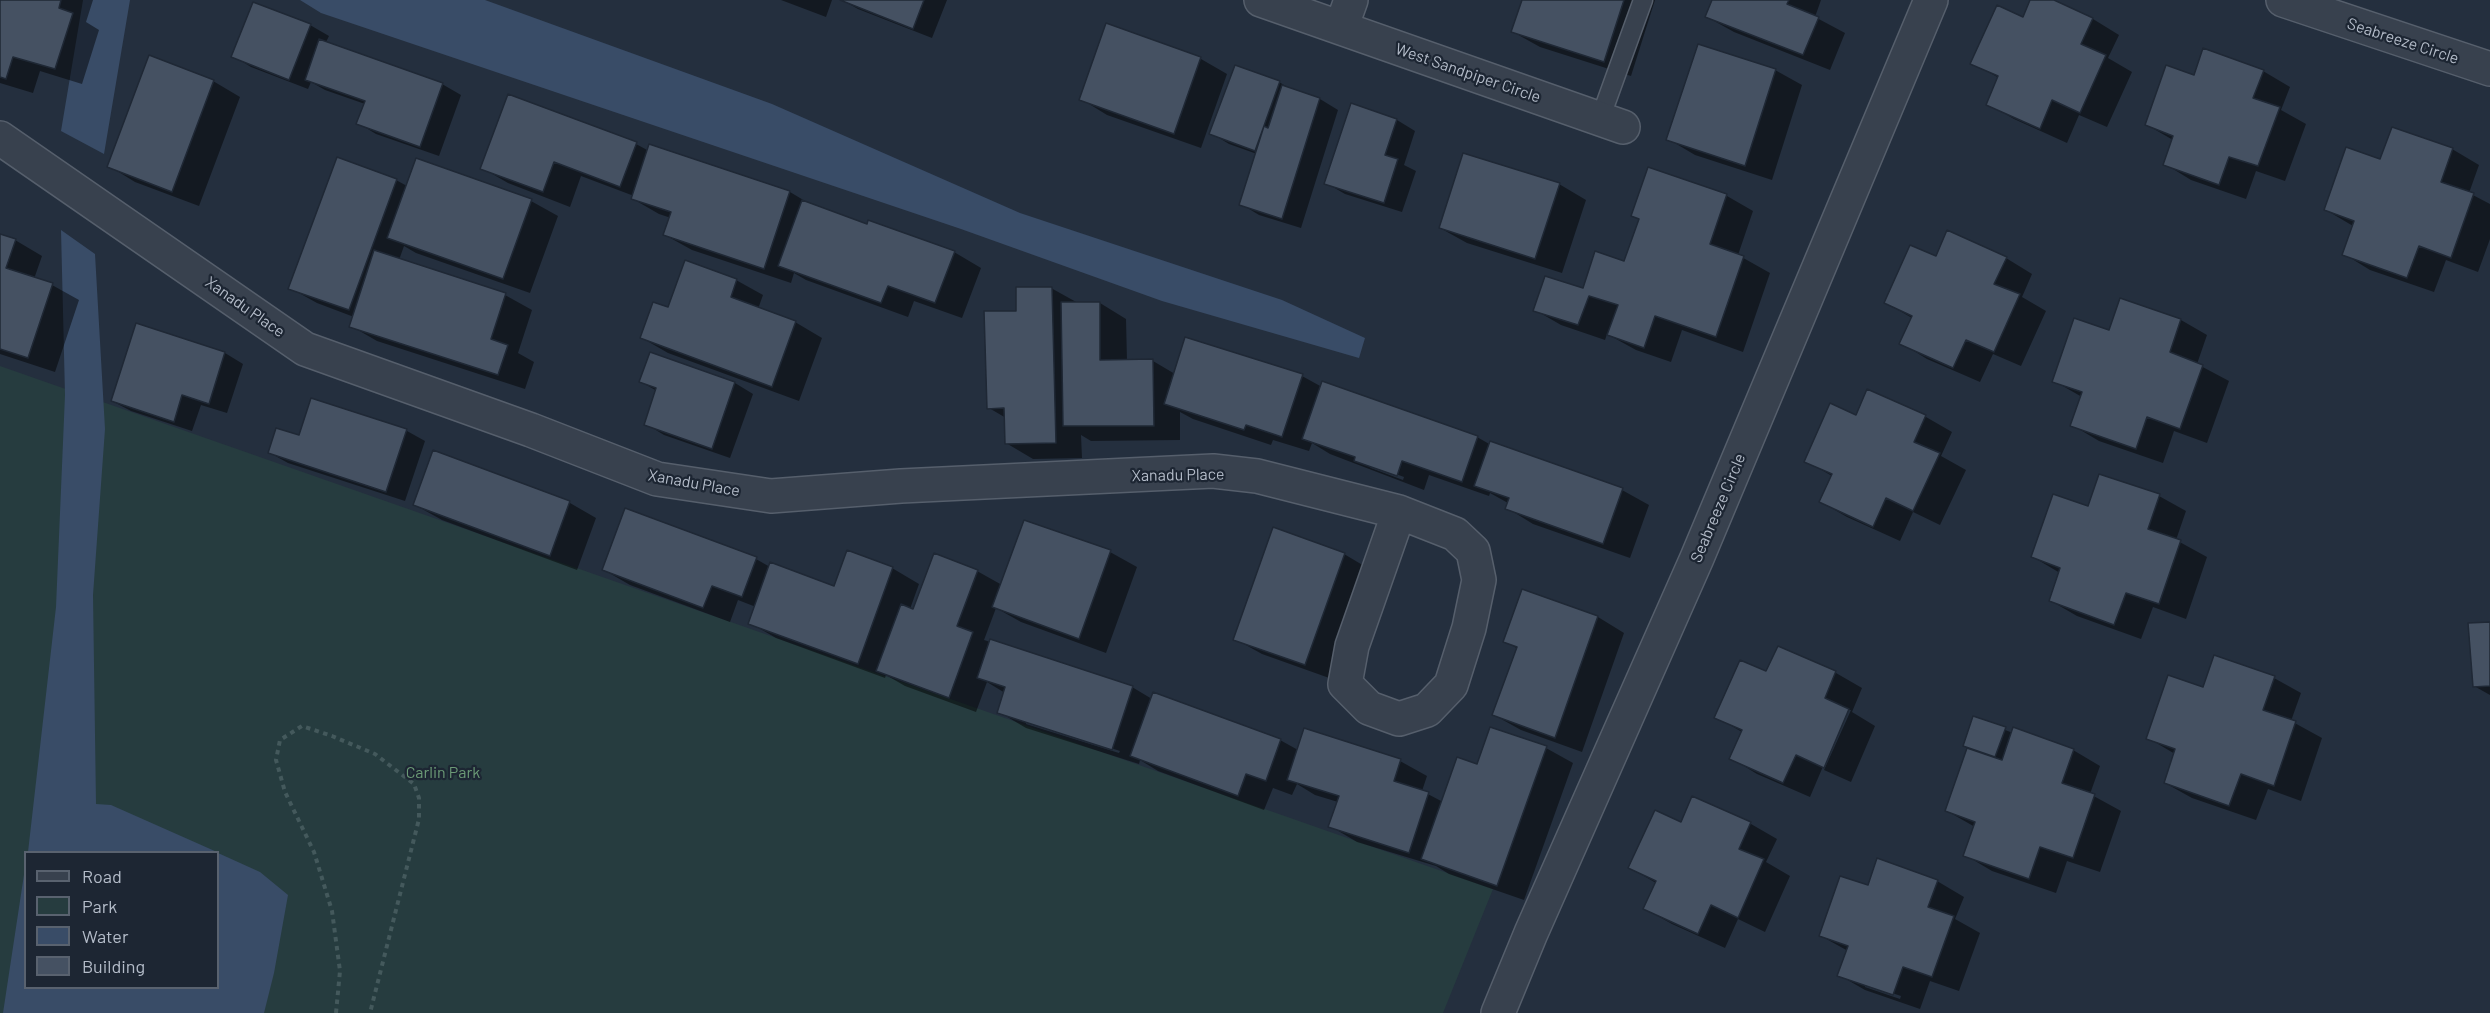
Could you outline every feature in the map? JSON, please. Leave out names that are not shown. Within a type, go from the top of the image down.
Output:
[{"type":"street","name":"West Sandpiper Circle","points":[[1261,0],[1346,14],[1611,123]]},
{"type":"street","name":"Seabreeze Circle","points":[[1498,1013],[1535,922],[1696,558],[1931,0]]},
{"type":"street","name":"Seabreeze Circle","points":[[2283,0],[2490,69]]},
{"type":"street","name":"Xanadu Place","points":[[0,138],[305,349],[531,430],[657,479],[771,496],[901,486],[1213,471],[1257,476],[1399,512],[1455,534],[1473,551],[1479,580],[1469,628],[1451,685],[1427,710],[1399,719],[1369,708],[1345,684],[1352,646],[1399,512]]},
{"type":"lane","points":[[1611,123],[1643,0]]},
{"type":"path","points":[[336,1013],[340,971],[332,911],[314,852],[285,792],[276,760],[280,740],[302,726],[375,754],[414,784],[419,798],[419,819],[370,1013]]},
{"type":"green space","name":"Carlin Park","points":[[0,366],[1493,889],[1443,1013],[0,1013]]},
{"type":"water","points":[[83,0],[130,0],[104,154],[61,131]]},
{"type":"water","points":[[300,0],[485,0],[772,104],[1020,213],[1282,300],[1365,338],[1359,358],[1162,301],[961,229],[321,13]]},
{"type":"water","points":[[61,230],[95,254],[105,429],[93,595],[96,804],[111,805],[215,851],[28,851],[56,607],[65,395]]},
{"type":"water","points":[[219,853],[260,872],[288,895],[274,973],[264,1013],[3,1013],[24,875],[24,989],[219,989]]},
{"type":"building","points":[[0,0],[61,0],[59,8],[73,13],[55,69],[13,57],[6,79],[0,77]]},
{"type":"building","points":[[840,0],[924,0],[913,29]]},
{"type":"building","points":[[1522,0],[1624,0],[1604,62],[1511,32]]},
{"type":"building","points":[[1712,0],[1789,0],[1787,4],[1819,17],[1803,55],[1705,17]]},
{"type":"building","points":[[2030,0],[2054,0],[2093,18],[2081,44],[2106,55],[2080,113],[2052,100],[2040,129],[1986,105],[1998,76],[1970,64],[1997,5],[2023,17]]},
{"type":"building","points":[[253,2],[311,24],[289,80],[231,57]]},
{"type":"building","points":[[1106,23],[1201,57],[1174,134],[1079,100]]},
{"type":"building","points":[[319,39],[443,83],[420,147],[356,124],[365,101],[305,80]]},
{"type":"building","points":[[1698,44],[1776,69],[1745,166],[1666,140]]},
{"type":"building","points":[[2203,48],[2264,70],[2253,98],[2280,107],[2258,166],[2229,157],[2219,185],[2163,165],[2173,136],[2145,125],[2166,65],[2194,75]]},
{"type":"building","points":[[149,55],[214,80],[172,192],[107,167]]},
{"type":"building","points":[[1235,65],[1280,81],[1255,151],[1209,134]]},
{"type":"building","points":[[1282,85],[1320,98],[1282,219],[1239,205],[1264,126],[1268,128]]},
{"type":"building","points":[[508,94],[637,142],[620,187],[554,162],[543,192],[480,169]]},
{"type":"building","points":[[1351,103],[1397,119],[1385,155],[1398,159],[1384,203],[1324,184]]},
{"type":"building","points":[[2392,127],[2453,148],[2441,182],[2474,193],[2451,258],[2419,246],[2407,278],[2342,255],[2354,221],[2324,210],[2346,147],[2380,159]]},
{"type":"building","points":[[649,144],[790,191],[764,269],[663,235],[671,212],[631,199]]},
{"type":"building","points":[[1463,153],[1560,183],[1535,259],[1439,228]]},
{"type":"building","points":[[337,157],[397,179],[349,310],[288,289]]},
{"type":"building","points":[[416,158],[532,199],[503,279],[387,238]]},
{"type":"building","points":[[1648,167],[1727,194],[1710,244],[1744,256],[1716,337],[1655,316],[1644,348],[1607,335],[1618,305],[1589,296],[1578,325],[1533,311],[1545,276],[1583,288],[1595,251],[1624,261],[1639,219],[1631,216]]},
{"type":"building","points":[[802,200],[867,224],[868,220],[955,251],[935,303],[888,286],[881,303],[778,266]]},
{"type":"building","points":[[1947,230],[2007,257],[1994,284],[2020,294],[1994,352],[1966,340],[1953,368],[1899,344],[1912,316],[1884,303],[1910,245],[1936,256]]},
{"type":"building","points":[[0,234],[16,239],[6,268],[53,283],[28,358],[0,349]]},
{"type":"building","points":[[374,250],[506,293],[491,339],[508,345],[498,375],[349,327]]},
{"type":"building","points":[[685,260],[737,279],[731,297],[796,321],[772,387],[640,338],[653,302],[668,307]]},
{"type":"building","points":[[1016,287],[1052,287],[1056,443],[1005,444],[1004,408],[987,409],[984,311],[1016,311]]},
{"type":"building","points":[[2120,298],[2181,319],[2170,352],[2203,365],[2180,429],[2147,417],[2136,449],[2070,426],[2082,392],[2052,382],[2074,318],[2109,330]]},
{"type":"building","points":[[1061,302],[1100,302],[1100,360],[1153,359],[1154,426],[1063,426]]},
{"type":"building","points":[[136,323],[225,352],[209,404],[182,395],[174,422],[111,401]]},
{"type":"building","points":[[1185,337],[1303,374],[1282,437],[1246,425],[1244,430],[1164,404]]},
{"type":"building","points":[[650,352],[735,382],[712,449],[644,425],[656,388],[639,382]]},
{"type":"building","points":[[1322,381],[1478,436],[1462,482],[1402,461],[1397,476],[1354,461],[1355,457],[1302,439]]},
{"type":"building","points":[[1867,389],[1926,415],[1914,442],[1940,453],[1913,511],[1886,498],[1873,527],[1819,502],[1832,474],[1804,462],[1830,403],[1856,415]]},
{"type":"building","points":[[311,398],[407,429],[386,492],[268,453],[276,428],[299,435]]},
{"type":"building","points":[[1490,441],[1623,488],[1603,544],[1505,509],[1509,498],[1474,486]]},
{"type":"building","points":[[433,450],[570,501],[550,556],[413,505]]},
{"type":"building","points":[[2099,474],[2160,494],[2148,529],[2181,540],[2159,604],[2126,593],[2114,625],[2049,601],[2060,568],[2031,557],[2053,494],[2088,506]]},
{"type":"building","points":[[625,508],[757,557],[742,597],[712,586],[703,608],[602,570]]},
{"type":"building","points":[[1024,520],[1111,550],[1079,639],[992,607]]},
{"type":"building","points":[[1273,527],[1345,553],[1305,665],[1233,640]]},
{"type":"building","points":[[847,550],[893,567],[858,664],[748,624],[770,562],[834,586]]},
{"type":"building","points":[[934,553],[978,570],[957,626],[973,632],[949,698],[876,671],[901,604],[913,609]]},
{"type":"building","points":[[1522,589],[1598,616],[1555,738],[1492,715],[1517,647],[1503,642]]},
{"type":"building","points":[[2490,622],[2490,686],[2473,687],[2468,623]]},
{"type":"building","points":[[990,639],[1133,686],[1112,750],[997,713],[1005,687],[977,678]]},
{"type":"building","points":[[1778,646],[1836,671],[1825,698],[1849,709],[1824,768],[1796,755],[1783,783],[1729,759],[1742,730],[1714,718],[1740,660],[1766,671]]},
{"type":"building","points":[[2214,655],[2275,676],[2263,710],[2296,721],[2274,786],[2241,774],[2229,806],[2164,783],[2175,749],[2146,739],[2168,675],[2203,687]]},
{"type":"building","points":[[1153,692],[1281,739],[1266,781],[1246,774],[1238,796],[1130,756]]},
{"type":"building","points":[[1973,716],[2006,727],[1995,757],[1963,746]]},
{"type":"building","points":[[1490,727],[1547,746],[1497,886],[1421,859],[1457,757],[1477,764]]},
{"type":"building","points":[[2013,727],[2074,749],[2062,783],[2095,794],[2073,858],[2040,847],[2029,879],[1963,856],[1975,822],[1945,811],[1967,748],[2002,760]]},
{"type":"building","points":[[1304,728],[1401,759],[1394,781],[1429,792],[1409,853],[1328,827],[1339,796],[1287,780]]},
{"type":"building","points":[[1692,796],[1751,822],[1739,849],[1764,859],[1738,918],[1711,905],[1698,934],[1643,909],[1656,881],[1628,868],[1655,810],[1681,822]]},
{"type":"building","points":[[1877,858],[1938,880],[1928,907],[1954,916],[1932,977],[1903,967],[1893,995],[1837,976],[1848,946],[1819,936],[1840,876],[1868,885]]}]
